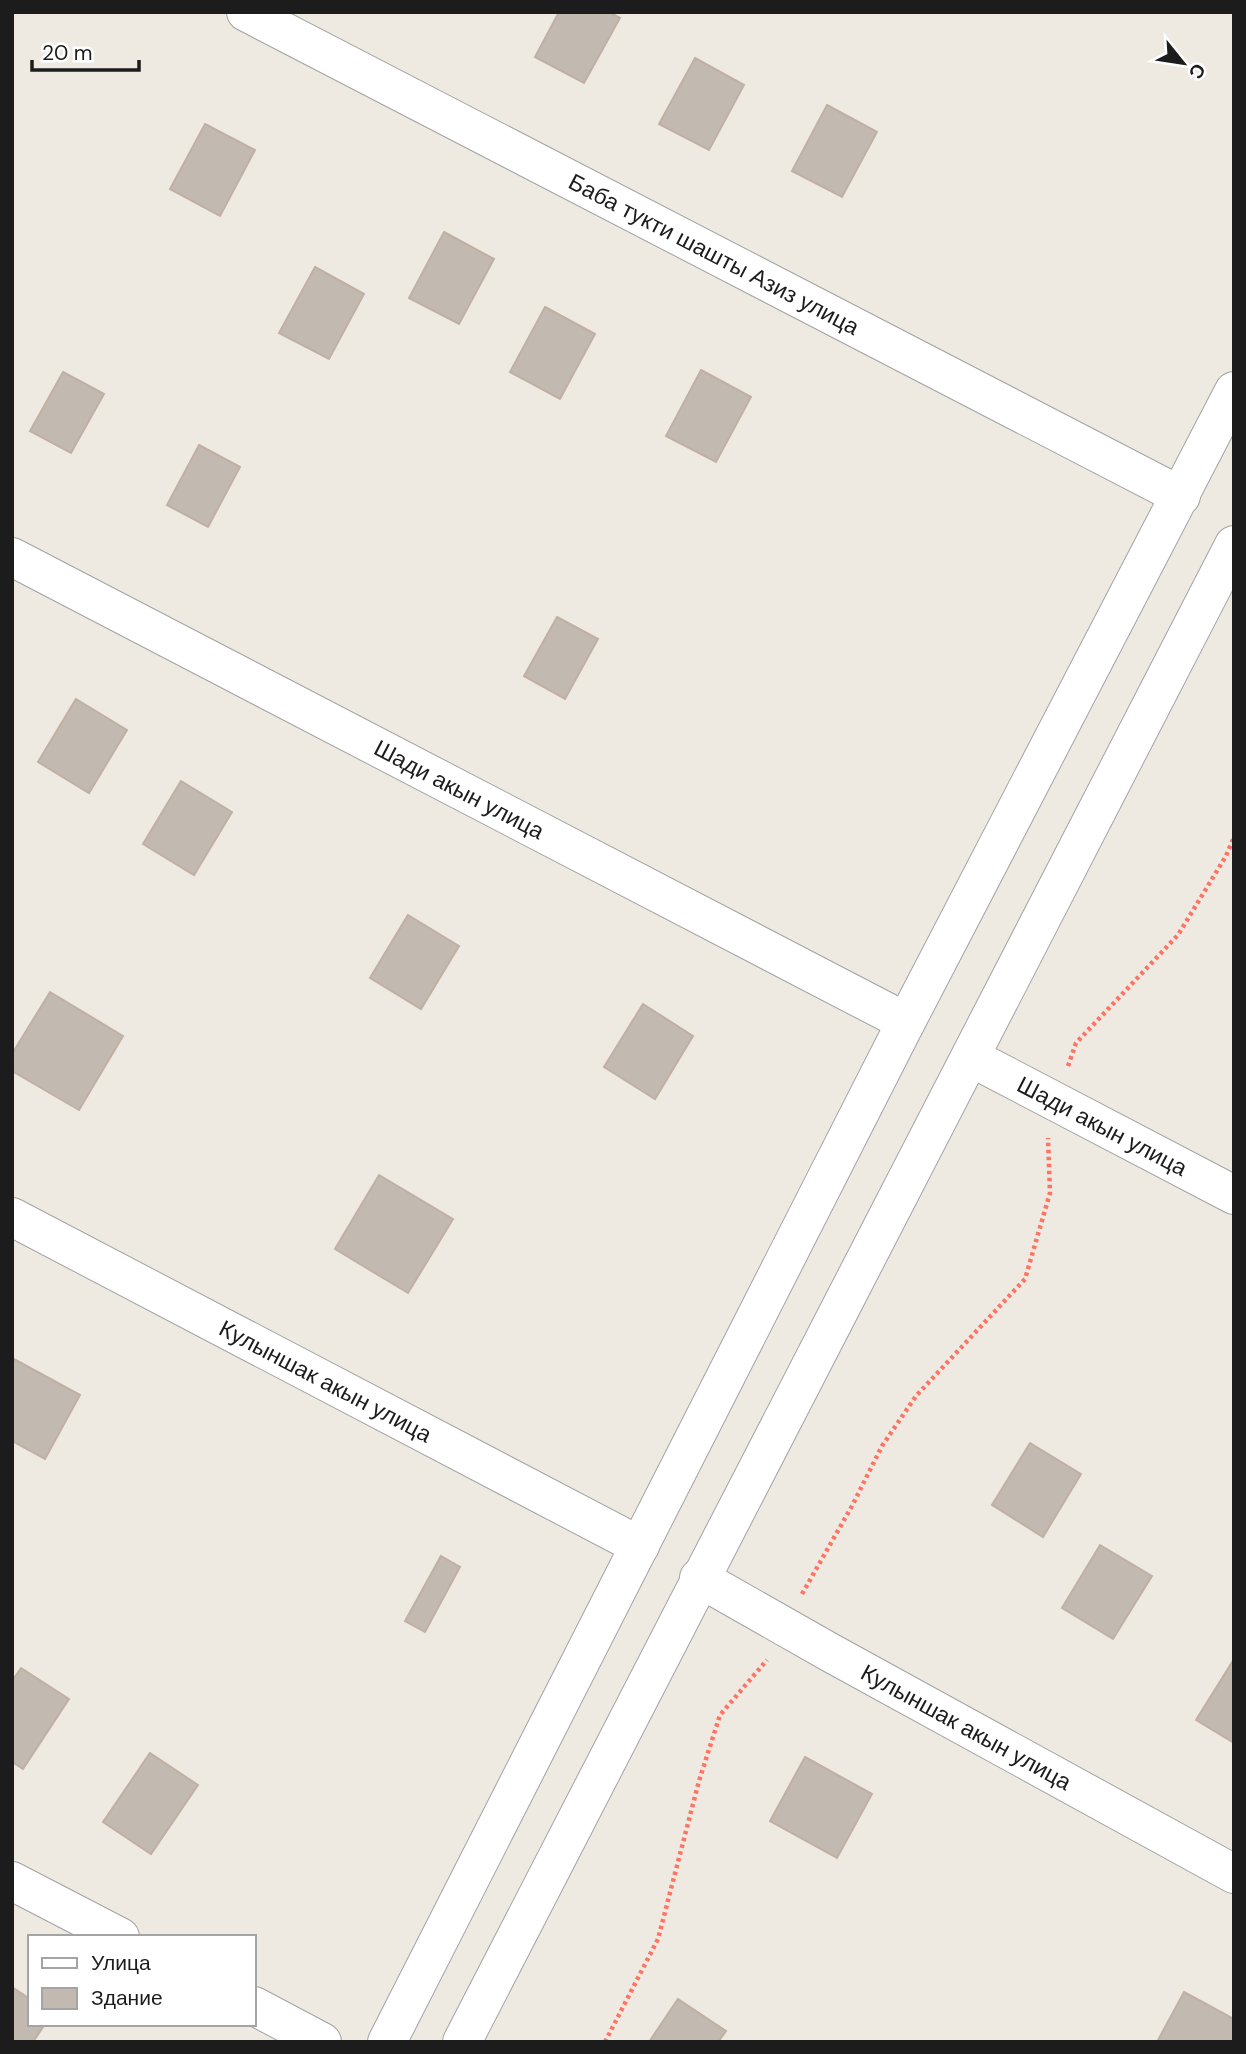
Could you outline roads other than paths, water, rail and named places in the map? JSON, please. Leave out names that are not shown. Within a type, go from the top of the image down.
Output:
[{"type":"street","name":"Баба тукти шашты Азиз улица","points":[[246,12],[1181,496]]},
{"type":"street","points":[[387,2042],[906,1022],[1234,391]]},
{"type":"street","points":[[462,2042],[699,1578],[972,1058],[1234,545]]},
{"type":"street","name":"Шади акын улица","points":[[12,557],[906,1022]]},
{"type":"street","name":"Шади акын улица","points":[[972,1058],[1234,1195]]},
{"type":"street","name":"Кулыншак акын улица","points":[[12,1216],[640,1546]]},
{"type":"street","name":"Кулыншак акын улица","points":[[699,1578],[1234,1874]]},
{"type":"street","points":[[12,1881],[116,1935]]},
{"type":"street","points":[[256,2007],[323,2042]]}]
